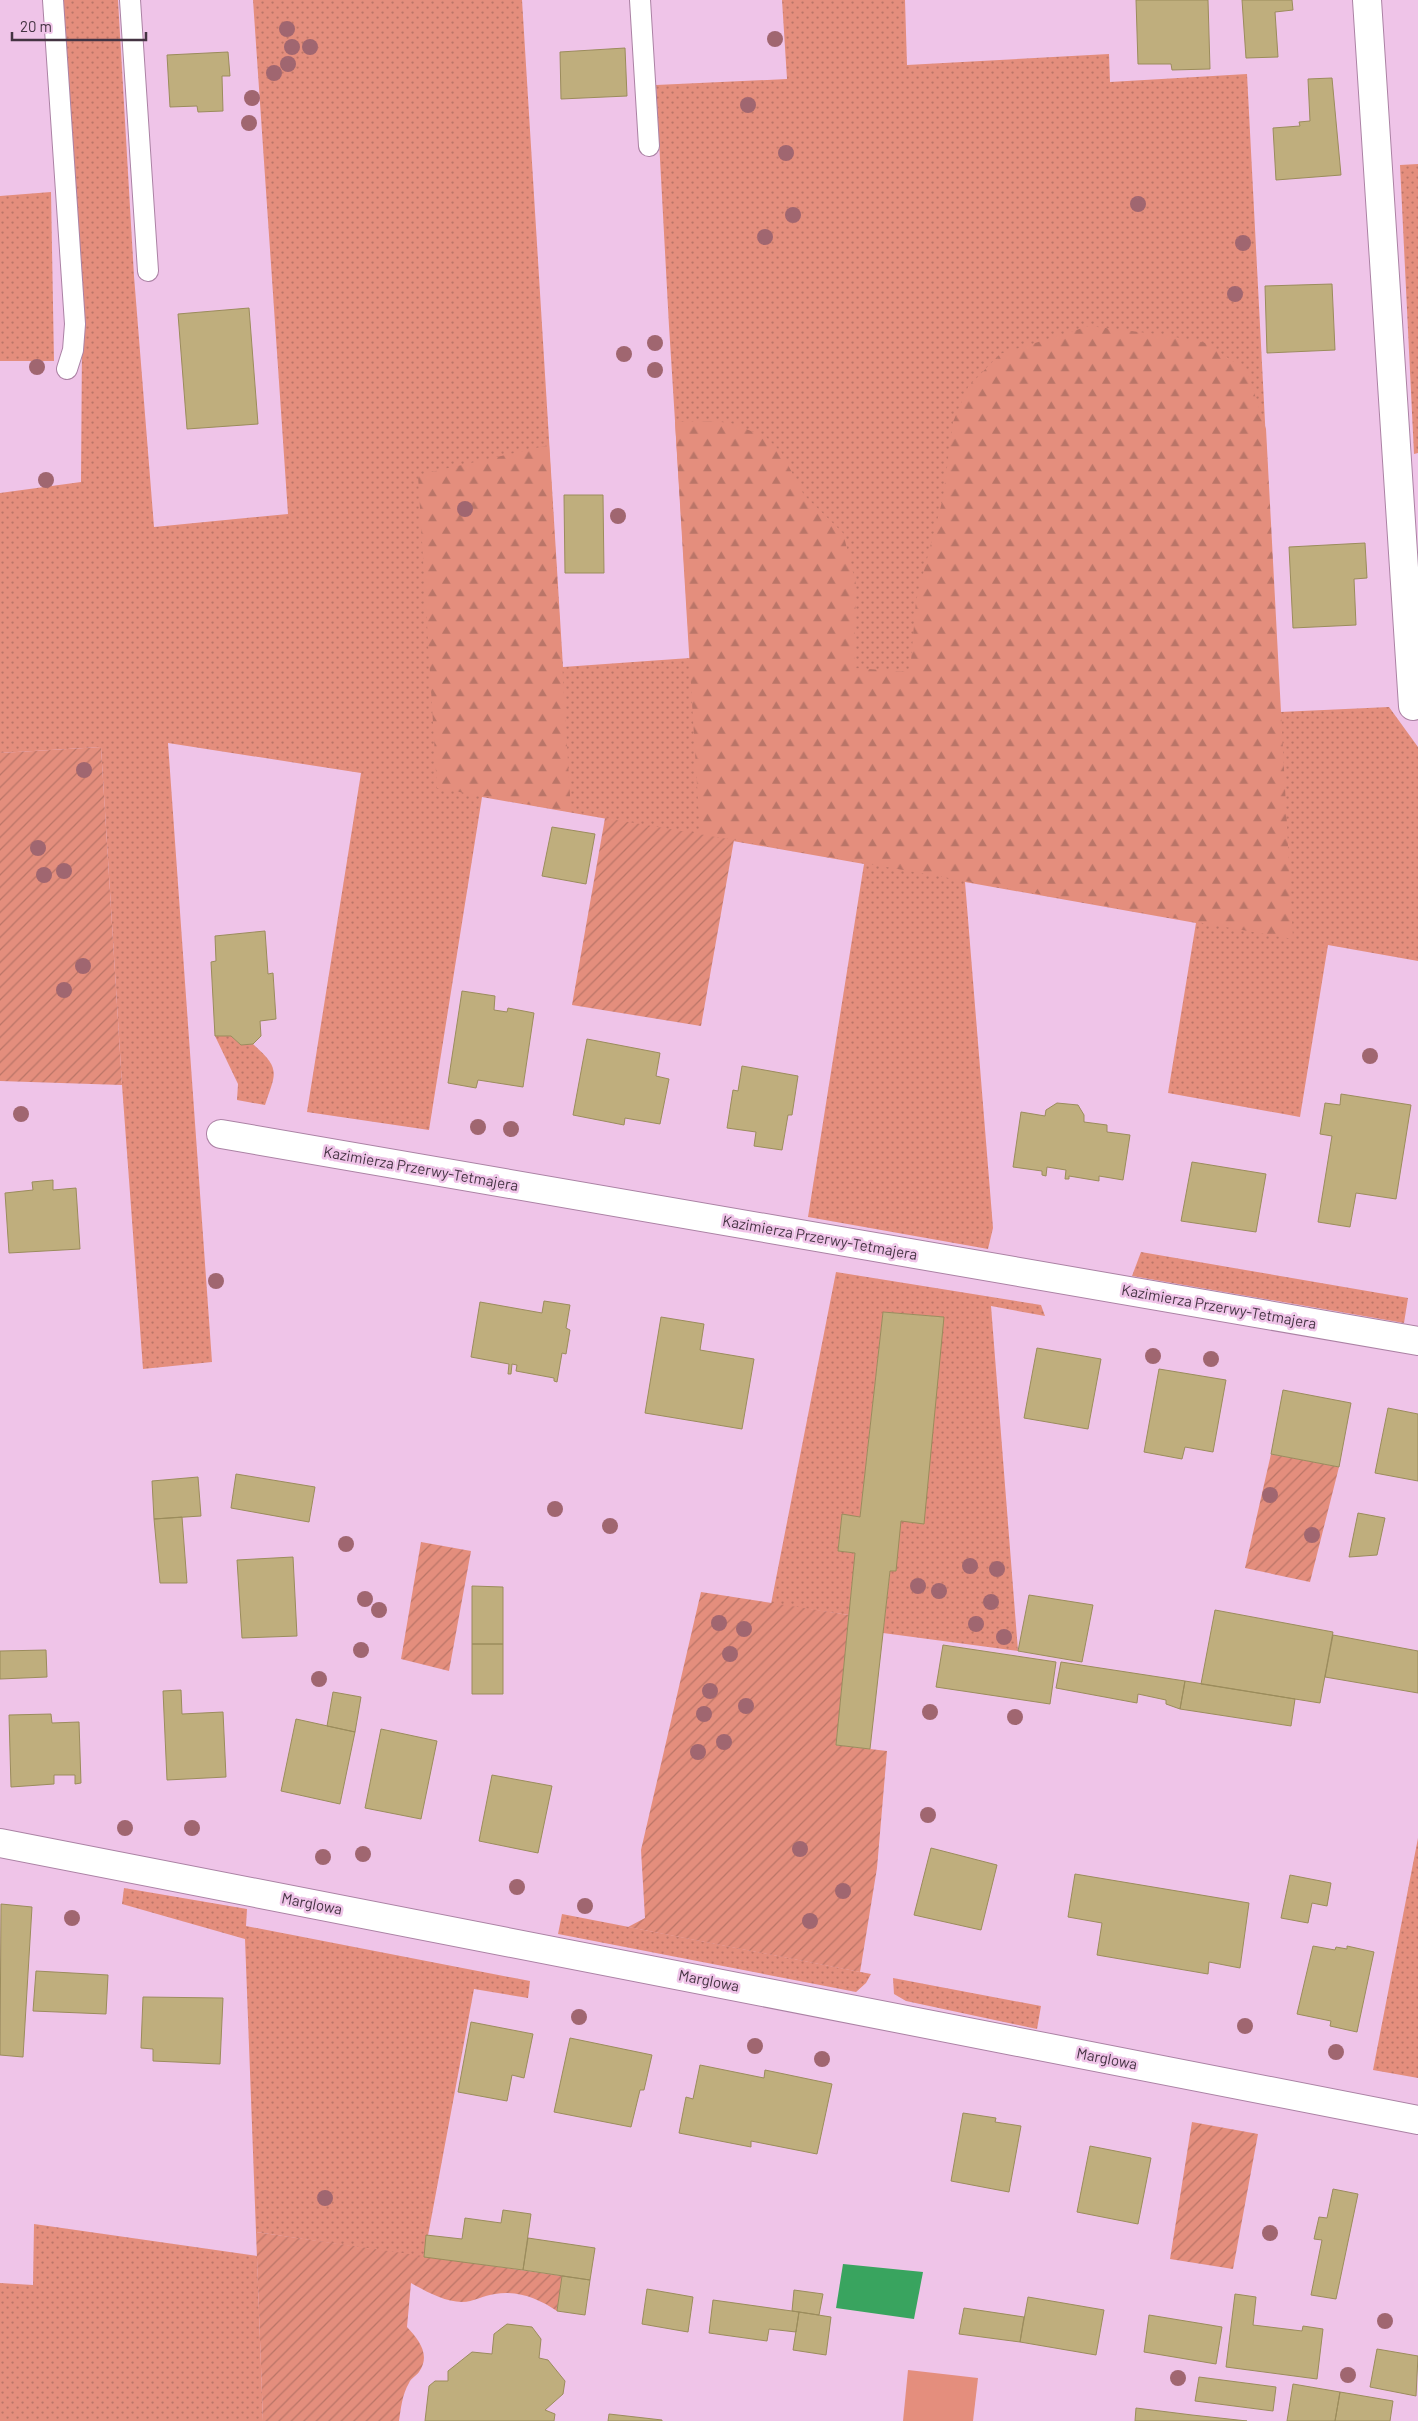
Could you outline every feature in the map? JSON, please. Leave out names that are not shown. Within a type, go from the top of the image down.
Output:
[{"type":"street","points":[[1367,0],[1413,706]]},
{"type":"street","name":"Kazimierza Przerwy-Tetmajera","points":[[221,1134],[1418,1341]]},
{"type":"street","name":"Marglowa","points":[[0,1843],[1418,2120]]},
{"type":"lane","points":[[53,0],[75,324],[74,350],[67,369]]},
{"type":"lane","points":[[130,0],[148,270]]},
{"type":"lane","points":[[640,0],[649,146]]},
{"type":"green space","points":[[60,0],[118,0],[134,276],[154,527],[288,514],[253,0],[522,0],[563,667],[690,658],[656,85],[787,79],[782,0],[905,0],[907,65],[1109,54],[1110,82],[1247,74],[1280,712],[1389,707],[1418,747],[1418,961],[1328,945],[1300,1117],[1168,1093],[1196,923],[965,882],[993,1228],[988,1249],[808,1217],[864,864],[482,797],[429,1130],[307,1112],[361,773],[168,743],[212,1362],[143,1369],[122,1085],[101,747],[0,753],[0,493],[81,482],[82,340]]},
{"type":"green space","points":[[1418,164],[1418,453],[1414,454],[1400,165]]},
{"type":"green space","points":[[51,192],[54,361],[0,361],[0,196]]},
{"type":"green space","points":[[1089,326],[1164,335],[1206,343],[1247,371],[1266,429],[1293,939],[700,834],[675,422],[711,421],[731,423],[766,437],[781,452],[804,495],[843,533],[856,584],[854,668],[910,672],[916,601],[943,498],[953,422],[968,387],[1000,354]]},
{"type":"green space","points":[[549,445],[571,812],[437,788],[418,475]]},
{"type":"green space","points":[[101,747],[122,1085],[0,1081],[0,753]]},
{"type":"green space","points":[[605,818],[734,840],[701,1026],[572,1005]]},
{"type":"green space","points":[[215,1036],[231,1036],[241,1045],[253,1044],[268,1059],[274,1072],[265,1105],[237,1100],[238,1084]]},
{"type":"green space","points":[[1141,1252],[1408,1298],[1404,1323],[1132,1276]]},
{"type":"green space","points":[[836,1272],[1041,1305],[1045,1316],[991,1306],[1018,1651],[883,1633],[890,1571],[943,1317],[883,1312],[860,1517],[842,1515],[838,1551],[855,1553],[849,1615],[771,1604]]},
{"type":"green space","points":[[1271,1454],[1339,1467],[1310,1582],[1245,1568]]},
{"type":"green space","points":[[421,1542],[471,1551],[449,1671],[401,1659]]},
{"type":"green space","points":[[701,1592],[849,1615],[836,1745],[887,1751],[877,1868],[860,1972],[628,1927],[645,1918],[641,1850]]},
{"type":"green space","points":[[1418,1838],[1418,2078],[1373,2070]]},
{"type":"green space","points":[[124,1888],[247,1909],[246,1926],[530,1981],[528,1998],[474,1989],[424,2257],[256,2232],[245,1939],[122,1904]]},
{"type":"green space","points":[[562,1914],[871,1974],[866,1983],[856,1992],[558,1934]]},
{"type":"green space","points":[[893,1978],[1041,2006],[1037,2029],[906,2001],[894,1994]]},
{"type":"green space","points":[[1192,2122],[1258,2134],[1233,2269],[1170,2259]]},
{"type":"green space","points":[[34,2224],[257,2256],[263,2421],[0,2421],[0,2283],[33,2285]]},
{"type":"green space","points":[[256,2232],[562,2276],[557,2311],[536,2299],[512,2293],[495,2294],[466,2302],[456,2302],[435,2296],[411,2283],[407,2327],[419,2342],[424,2354],[424,2360],[419,2372],[410,2381],[405,2392],[399,2421],[263,2421]]},
{"type":"green space","points":[[908,2370],[978,2378],[973,2421],[903,2421]]},
{"type":"shaded area","points":[[843,2264],[923,2272],[914,2319],[836,2308]]},
{"type":"building","points":[[1136,0],[1208,0],[1210,69],[1172,70],[1171,64],[1138,64]]},
{"type":"building","points":[[1242,0],[1292,0],[1293,10],[1275,12],[1278,57],[1246,58]]},
{"type":"building","points":[[625,48],[627,96],[561,99],[560,52]]},
{"type":"building","points":[[228,52],[230,76],[222,76],[223,111],[198,112],[197,106],[170,107],[167,55]]},
{"type":"building","points":[[1332,78],[1341,175],[1276,180],[1273,128],[1300,126],[1299,122],[1310,121],[1308,79]]},
{"type":"building","points":[[1332,284],[1335,350],[1267,353],[1265,286]]},
{"type":"building","points":[[249,308],[258,424],[187,429],[178,314]]},
{"type":"building","points":[[564,495],[603,495],[604,573],[565,573]]},
{"type":"building","points":[[1365,543],[1367,578],[1354,579],[1356,625],[1293,628],[1289,547]]},
{"type":"building","points":[[552,827],[595,834],[586,884],[542,876]]},
{"type":"building","points":[[265,931],[268,974],[273,973],[276,1019],[260,1021],[261,1036],[253,1044],[241,1045],[231,1036],[215,1036],[211,962],[216,961],[215,936]]},
{"type":"building","points":[[462,991],[495,996],[494,1010],[507,1012],[508,1008],[534,1013],[523,1087],[478,1080],[476,1088],[448,1083]]},
{"type":"building","points":[[587,1039],[660,1053],[656,1076],[669,1079],[660,1124],[625,1118],[624,1125],[573,1115]]},
{"type":"building","points":[[742,1066],[798,1076],[792,1115],[788,1115],[782,1150],[754,1146],[756,1132],[727,1128],[733,1090],[738,1091]]},
{"type":"building","points":[[1341,1094],[1411,1105],[1396,1199],[1356,1193],[1350,1227],[1318,1222],[1332,1136],[1320,1134],[1325,1103],[1340,1105]]},
{"type":"building","points":[[1057,1103],[1078,1105],[1084,1115],[1084,1122],[1107,1125],[1107,1132],[1130,1135],[1123,1180],[1099,1176],[1099,1181],[1069,1176],[1069,1179],[1065,1179],[1066,1170],[1047,1167],[1046,1176],[1042,1175],[1042,1171],[1013,1167],[1021,1112],[1045,1116],[1046,1110]]},
{"type":"building","points":[[1192,1162],[1266,1174],[1256,1232],[1181,1221]]},
{"type":"building","points":[[53,1180],[53,1190],[76,1188],[80,1249],[9,1253],[5,1193],[33,1190],[32,1182]]},
{"type":"building","points":[[544,1301],[570,1305],[566,1328],[570,1330],[566,1354],[562,1353],[557,1382],[554,1381],[554,1378],[516,1371],[517,1365],[512,1364],[511,1374],[508,1374],[509,1364],[471,1357],[480,1302],[542,1313]]},
{"type":"building","points":[[883,1312],[944,1317],[924,1524],[901,1521],[896,1571],[890,1571],[870,1749],[836,1745],[855,1553],[838,1551],[842,1514],[860,1517]]},
{"type":"building","points":[[661,1317],[704,1324],[700,1350],[754,1359],[742,1429],[645,1413]]},
{"type":"building","points":[[1037,1348],[1101,1359],[1088,1429],[1024,1418]]},
{"type":"building","points":[[1159,1369],[1226,1380],[1213,1452],[1185,1447],[1182,1459],[1144,1452]]},
{"type":"building","points":[[1283,1390],[1351,1403],[1339,1467],[1271,1454]]},
{"type":"building","points":[[1388,1408],[1418,1414],[1418,1481],[1375,1473]]},
{"type":"building","points":[[236,1474],[315,1487],[309,1522],[231,1508]]},
{"type":"building","points":[[198,1477],[201,1516],[154,1519],[152,1481]]},
{"type":"building","points":[[1358,1513],[1385,1518],[1377,1555],[1349,1557]]},
{"type":"building","points":[[182,1517],[187,1583],[160,1583],[154,1519]]},
{"type":"building","points":[[293,1557],[297,1636],[242,1638],[237,1560]]},
{"type":"building","points":[[472,1586],[503,1587],[503,1644],[472,1644]]},
{"type":"building","points":[[1029,1595],[1093,1605],[1082,1662],[1018,1651]]},
{"type":"building","points":[[1215,1610],[1333,1632],[1320,1703],[1201,1684]]},
{"type":"building","points":[[1333,1635],[1418,1651],[1418,1693],[1325,1677]]},
{"type":"building","points":[[472,1644],[503,1644],[503,1694],[472,1694]]},
{"type":"building","points":[[943,1645],[1056,1662],[1050,1704],[936,1687]]},
{"type":"building","points":[[46,1650],[47,1677],[0,1679],[0,1651]]},
{"type":"building","points":[[1061,1662],[1185,1681],[1180,1709],[1166,1704],[1166,1700],[1138,1694],[1137,1703],[1056,1688]]},
{"type":"building","points":[[1185,1681],[1295,1699],[1291,1726],[1180,1709]]},
{"type":"building","points":[[181,1690],[182,1714],[223,1712],[226,1777],[167,1780],[163,1691]]},
{"type":"building","points":[[333,1692],[361,1697],[355,1732],[327,1726]]},
{"type":"building","points":[[51,1714],[52,1723],[79,1722],[81,1783],[75,1784],[75,1775],[54,1775],[54,1784],[11,1787],[9,1715]]},
{"type":"building","points":[[296,1719],[355,1732],[340,1804],[281,1791]]},
{"type":"building","points":[[381,1729],[437,1741],[421,1819],[365,1808]]},
{"type":"building","points":[[492,1775],[552,1786],[538,1853],[479,1841]]},
{"type":"building","points":[[931,1848],[997,1865],[981,1930],[914,1915]]},
{"type":"building","points":[[1075,1874],[1249,1903],[1240,1968],[1209,1962],[1208,1974],[1097,1955],[1102,1923],[1068,1917]]},
{"type":"building","points":[[1290,1875],[1331,1883],[1327,1906],[1312,1903],[1308,1923],[1281,1918]]},
{"type":"building","points":[[1,1904],[32,1907],[23,2057],[0,2055]]},
{"type":"building","points":[[1313,1946],[1335,1950],[1336,1947],[1347,1949],[1347,1946],[1374,1952],[1357,2032],[1330,2026],[1331,2021],[1297,2014]]},
{"type":"building","points":[[36,1971],[108,1975],[106,2014],[33,2011]]},
{"type":"building","points":[[143,1997],[223,1998],[220,2064],[153,2061],[153,2049],[141,2048]]},
{"type":"building","points":[[471,2022],[533,2034],[524,2078],[512,2075],[507,2101],[458,2092]]},
{"type":"building","points":[[570,2038],[652,2055],[644,2090],[640,2090],[631,2127],[554,2112]]},
{"type":"building","points":[[700,2065],[764,2078],[765,2070],[832,2084],[817,2154],[751,2141],[751,2147],[679,2133],[686,2097],[693,2099]]},
{"type":"building","points":[[963,2113],[996,2118],[995,2122],[1021,2126],[1009,2192],[951,2181]]},
{"type":"building","points":[[1090,2146],[1151,2158],[1138,2224],[1077,2212]]},
{"type":"building","points":[[1333,2189],[1358,2194],[1336,2299],[1311,2295],[1322,2240],[1314,2239],[1319,2217],[1327,2218]]},
{"type":"building","points":[[503,2210],[531,2214],[523,2270],[424,2257],[426,2235],[462,2239],[465,2218],[501,2223]]},
{"type":"building","points":[[528,2238],[595,2248],[590,2280],[523,2270]]},
{"type":"building","points":[[562,2276],[590,2280],[585,2315],[557,2311]]},
{"type":"building","points":[[647,2289],[693,2297],[688,2332],[642,2324]]},
{"type":"building","points":[[794,2290],[823,2294],[819,2315],[792,2311]]},
{"type":"building","points":[[1235,2294],[1256,2297],[1253,2325],[1302,2331],[1303,2326],[1323,2329],[1317,2379],[1226,2367]]},
{"type":"building","points":[[1028,2297],[1104,2310],[1096,2355],[1020,2342]]},
{"type":"building","points":[[713,2300],[799,2312],[796,2332],[769,2329],[767,2341],[709,2333]]},
{"type":"building","points":[[964,2308],[1024,2317],[1020,2342],[959,2334]]},
{"type":"building","points":[[799,2312],[831,2317],[826,2355],[793,2350]]},
{"type":"building","points":[[1149,2315],[1222,2327],[1216,2364],[1144,2352]]},
{"type":"building","points":[[507,2324],[532,2327],[541,2339],[539,2358],[548,2360],[565,2381],[563,2394],[545,2410],[555,2414],[554,2421],[425,2421],[429,2386],[435,2381],[448,2381],[448,2371],[472,2352],[492,2354],[494,2334]]},
{"type":"building","points":[[1377,2349],[1418,2356],[1416,2396],[1370,2387]]},
{"type":"building","points":[[1199,2377],[1276,2387],[1273,2411],[1195,2401]]},
{"type":"building","points":[[1293,2384],[1340,2392],[1335,2421],[1287,2421]]},
{"type":"building","points":[[1340,2392],[1393,2401],[1390,2421],[1335,2421]]},
{"type":"building","points":[[1136,2408],[1192,2415],[1247,2421],[1135,2421]]},
{"type":"building","points":[[609,2414],[662,2420],[662,2421],[608,2421]]}]
